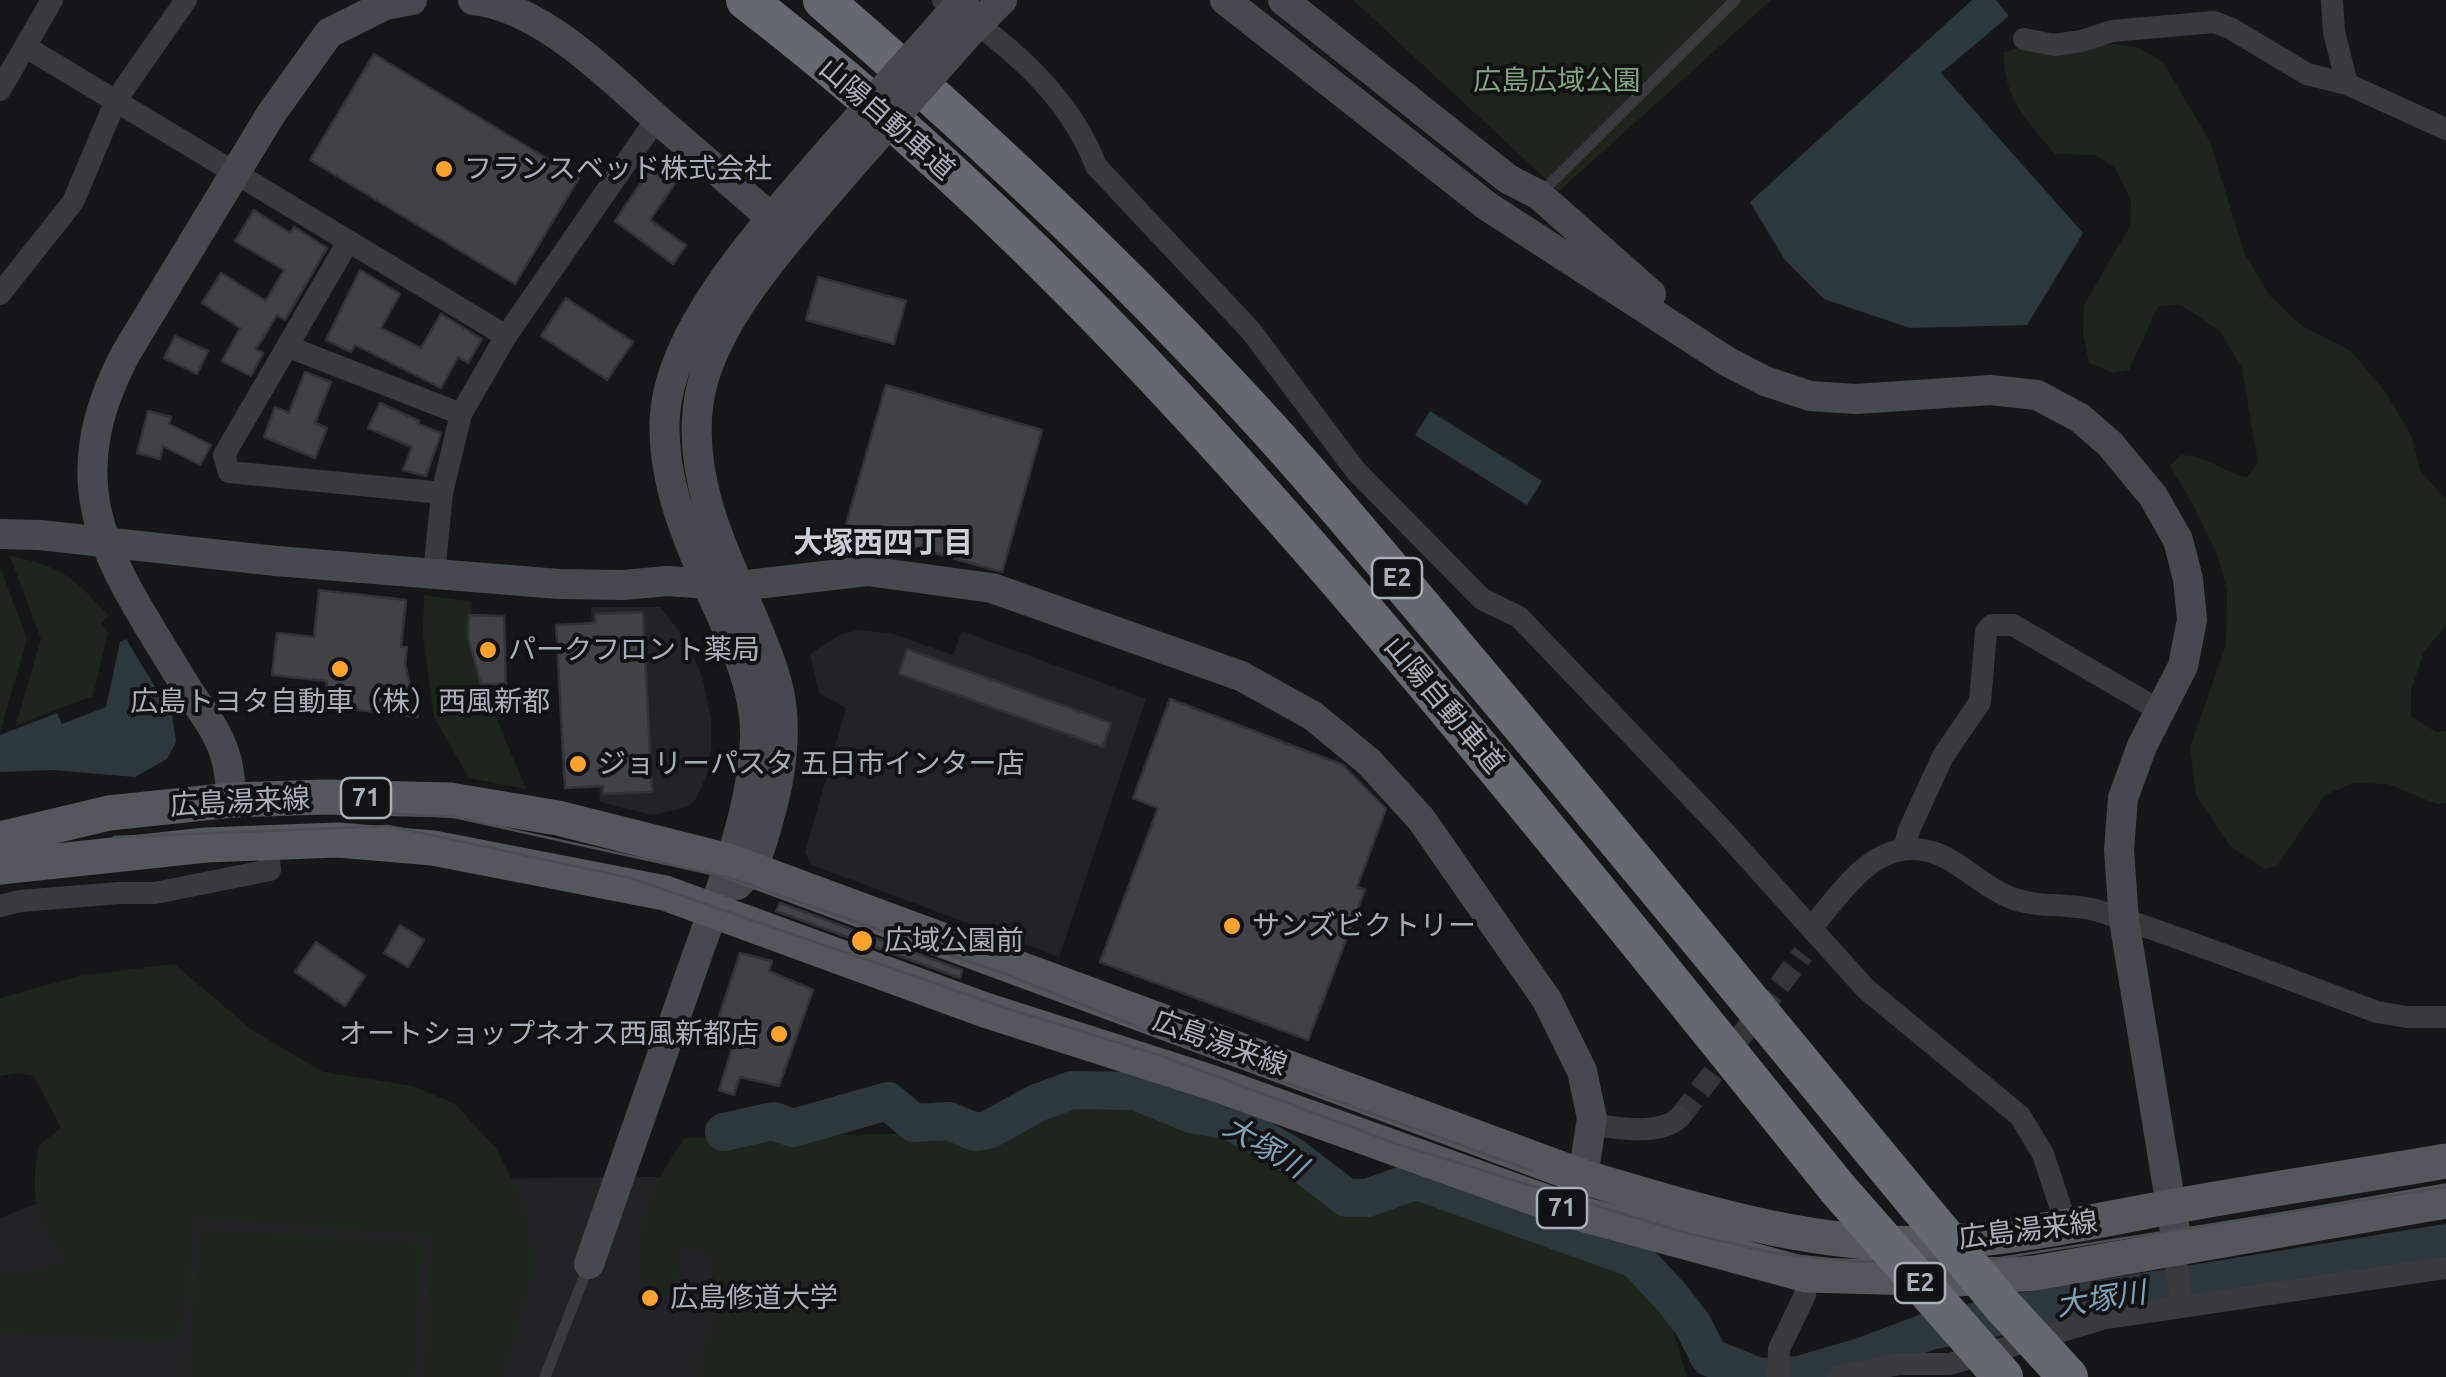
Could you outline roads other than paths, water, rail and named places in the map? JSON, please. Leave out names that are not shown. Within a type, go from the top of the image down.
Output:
[{"type":"highway","name":"山陽自動車道","points":[[746,0],[928,152],[1054,272],[1180,401],[1500,770],[1838,1189],[2003,1377]]},
{"type":"highway","name":"山陽自動車道","points":[[823,0],[960,118],[1086,238],[1218,374],[1358,532],[2002,1306],[2068,1377]]},
{"type":"main road","name":"広島湯来線","points":[[0,839],[109,813],[232,800],[450,800],[558,818],[740,866],[1583,1177],[1778,1230],[1930,1243],[2067,1227],[2446,1161]]},
{"type":"main road","name":"広島湯来線","points":[[0,867],[267,842],[338,840],[433,848],[610,882],[714,908],[774,934],[985,1010],[1213,1083],[1571,1211],[1807,1276],[1957,1280],[2177,1257],[2446,1201]]},
{"type":"street","points":[[0,90],[52,0]]},
{"type":"street","points":[[0,294],[8,266],[73,202],[116,100],[186,0]]},
{"type":"street","points":[[232,800],[224,750],[139,609],[104,542],[91,485],[93,440],[102,404],[126,353],[277,104],[329,34],[385,5],[412,0]]},
{"type":"street","points":[[473,0],[536,22],[585,56],[782,228]]},
{"type":"street","points":[[740,866],[755,736],[749,687],[680,522],[666,454],[665,414],[671,381],[704,307],[782,228],[959,14],[1002,0]]},
{"type":"street","points":[[1225,0],[1486,206],[1728,362],[1765,381],[1810,396],[1856,400],[1991,390],[2037,396],[2080,418],[2110,444],[2153,496],[2178,540],[2188,579],[2192,620],[2182,666],[2142,746],[2124,798],[2118,850],[2124,920],[2181,1300]]},
{"type":"street","points":[[1284,0],[1508,179],[1538,195],[1728,362]]},
{"type":"street","points":[[2332,0],[2334,32],[2347,84]]},
{"type":"street","points":[[959,14],[1030,69],[1085,137],[1096,166],[1251,332],[1356,471],[1482,600],[1519,617],[1866,989],[2020,1116],[2043,1154],[2067,1227]]},
{"type":"street","points":[[2024,39],[2054,45],[2112,31],[2214,22],[2307,74],[2347,84],[2446,129]]},
{"type":"street","points":[[26,47],[506,336]]},
{"type":"street","points":[[434,574],[442,492],[461,414],[506,336],[657,118]]},
{"type":"street","points":[[589,1264],[714,908],[775,798],[782,759],[782,710],[769,658],[711,520],[696,453],[698,404],[706,368],[782,228]]},
{"type":"street","points":[[348,242],[224,455],[229,472],[442,492]]},
{"type":"street","points":[[288,347],[461,414]]},
{"type":"street","points":[[0,534],[559,584],[623,586],[667,581],[740,586],[867,571],[992,588],[1241,676],[1312,716],[1369,762],[1421,819],[1547,1000],[1582,1071],[1591,1126],[1583,1177]]},
{"type":"street","points":[[1904,849],[1943,756],[1980,702],[1986,632],[1992,626],[2013,624],[2159,710]]},
{"type":"street","points":[[0,906],[119,893],[155,894],[270,870],[267,842]]},
{"type":"street","points":[[1803,954],[1814,931],[1872,862],[1904,849],[1939,854],[1996,890],[2024,902],[2070,904],[2124,920],[2377,1012],[2446,1017]]},
{"type":"street","points":[[1591,1126],[1656,1129],[1674,1124],[1680,1117]]},
{"type":"street","points":[[1838,1377],[1898,1364],[1950,1364],[2181,1300],[2446,1268]]},
{"type":"street","points":[[1778,1377],[1779,1350],[1805,1295],[1807,1276]]},
{"type":"lane","points":[[1538,195],[1735,0]]},
{"type":"lane","points":[[545,1377],[589,1264]]},
{"type":"waterway","name":"大塚川","points":[[724,1132],[773,1121],[793,1128],[888,1101],[914,1123],[949,1121],[975,1132],[988,1130],[1037,1103],[1072,1090],[1135,1091],[1191,1114],[1230,1121],[1292,1156],[1347,1198],[1367,1198],[1412,1182],[1423,1183],[1636,1259],[1693,1325],[1709,1357],[1759,1377]]},
{"type":"waterway","name":"大塚川","points":[[1761,1377],[1799,1375],[1930,1331],[2026,1311],[2446,1243]]},
{"type":"tunnel","points":[[1680,1117],[1803,954]]},
{"type":"tram line","points":[[382,813],[454,817],[730,878],[1008,975],[1200,1052],[1533,1171]]},
{"type":"tram line","points":[[114,837],[389,826],[630,878],[1009,1009],[1162,1056],[1397,1144],[1682,1232],[1774,1253],[1857,1262],[2000,1258],[2446,1187]]},
{"type":"place","name":"フランスベッド株式会社","points":[[444,169]]},
{"type":"place","name":"パークフロント薬局","points":[[488,650]]},
{"type":"place","name":"広島トヨタ自動車（株）西風新都","points":[[340,669]]},
{"type":"place","name":"ジョリーパスタ 五日市インター店","points":[[578,764]]},
{"type":"place","name":"サンズビクトリー","points":[[1232,926]]},
{"type":"place","name":"広域公園前","points":[[862,941]]},
{"type":"place","name":"オートショップネオス西風新都店","points":[[779,1034]]},
{"type":"place","name":"広島修道大学","points":[[650,1298]]},
{"type":"district","name":"大塚西四丁目","points":[[883,543]]},
{"type":"park label","name":"広島広域公園","points":[[1557,81]]}]
